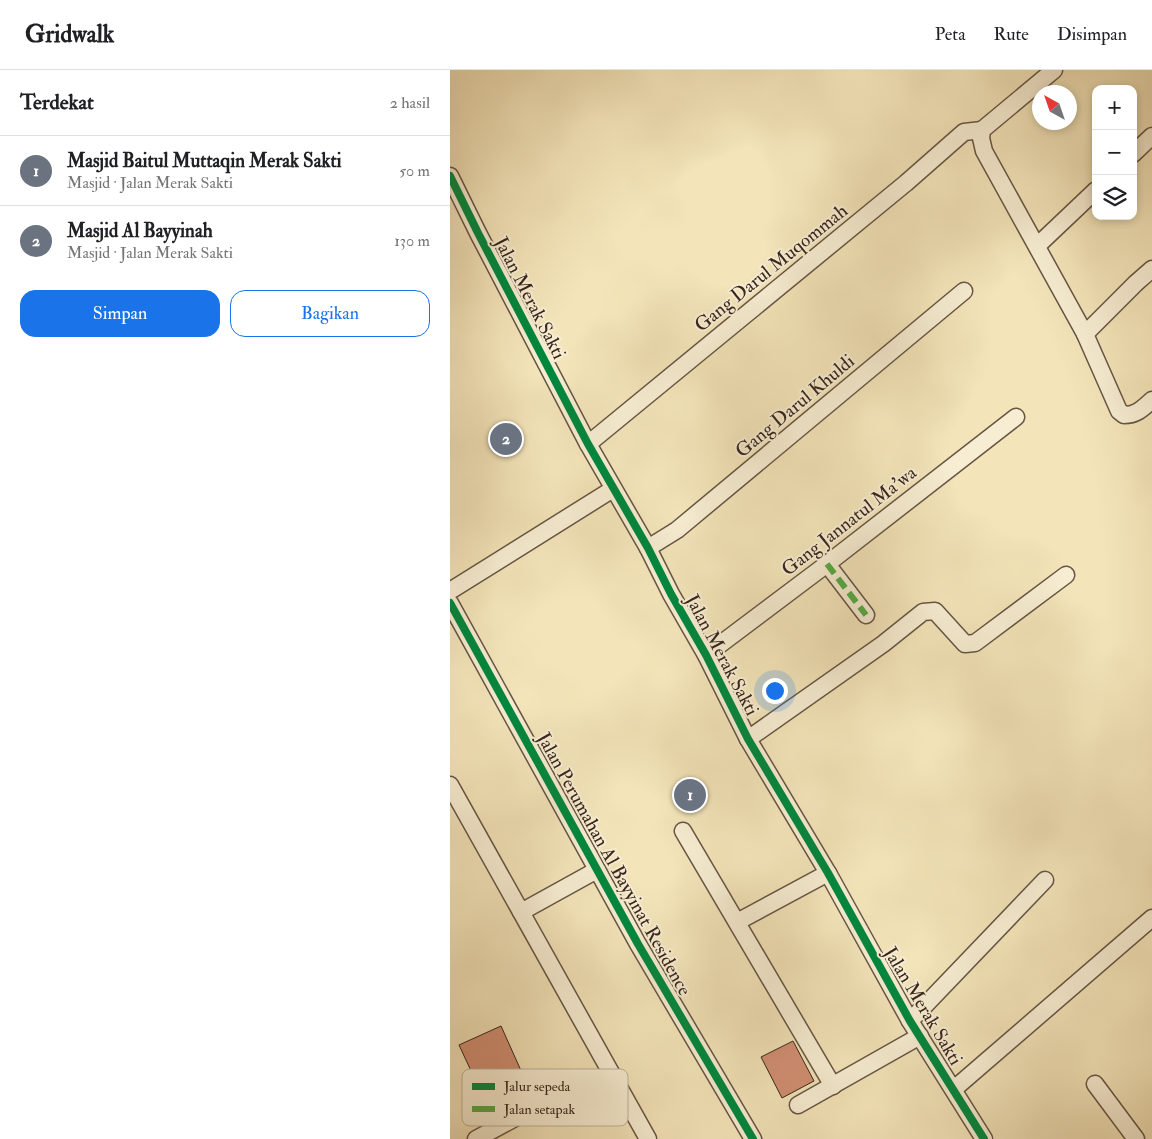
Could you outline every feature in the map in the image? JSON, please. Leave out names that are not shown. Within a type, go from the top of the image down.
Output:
[{"type":"street","points":[[1054,70],[982,130],[981,138],[984,151],[1085,334],[1119,411],[1124,415],[1132,415],[1140,411],[1152,400]]},
{"type":"street","name":"Gang Darul Muqommah","points":[[588,444],[898,189],[964,132],[982,130]]},
{"type":"street","points":[[1137,150],[1152,136]]},
{"type":"street","name":"Jalan Merak Sakti","points":[[450,176],[588,444],[648,548],[671,594],[706,655],[748,739],[828,873],[910,1021],[984,1139]]},
{"type":"street","points":[[1037,246],[1092,194]]},
{"type":"street","points":[[1085,334],[1136,282],[1152,269]]},
{"type":"street","name":"Gang Darul Khuldi","points":[[648,548],[677,530],[964,291]]},
{"type":"street","name":"Gang Jannatul Ma'wa","points":[[706,655],[827,564],[1016,416]]},
{"type":"street","points":[[450,591],[613,489]]},
{"type":"street","points":[[827,564],[866,615]]},
{"type":"street","points":[[748,739],[883,644],[923,612],[935,612],[965,644],[975,643],[1066,575]]},
{"type":"street","name":"Jalan Perumahan Al Bayyinat Residence","points":[[450,603],[638,944],[753,1139]]},
{"type":"street","points":[[450,785],[609,1069]]},
{"type":"street","points":[[684,831],[833,1086]]},
{"type":"street","points":[[521,912],[597,870]]},
{"type":"street","points":[[737,922],[828,873]]},
{"type":"street","points":[[910,1021],[1045,880]]},
{"type":"street","points":[[954,1089],[1152,918]]},
{"type":"street","points":[[798,1104],[920,1036]]},
{"type":"street","points":[[1095,1084],[1136,1139]]},
{"type":"street","points":[[628,1103],[648,1139]]},
{"type":"street","points":[[476,1139],[500,1126]]},
{"type":"building","points":[[501,1026],[520,1069],[470,1069],[459,1045]]},
{"type":"building","points":[[793,1041],[814,1081],[782,1098],[761,1057]]},
{"type":"marked path","points":[[827,564],[866,615]]},
{"type":"cycle path","points":[[450,176],[588,444],[648,548],[671,594],[706,655],[748,739],[828,873],[910,1021],[984,1139]]},
{"type":"cycle path","points":[[450,603],[638,944],[753,1139]]},
{"type":"place","name":"Masjid Al Bayyinah","points":[[506,439]]},
{"type":"place","name":"Masjid Baitul Muttaqin Merak Sakti","points":[[690,795]]}]
